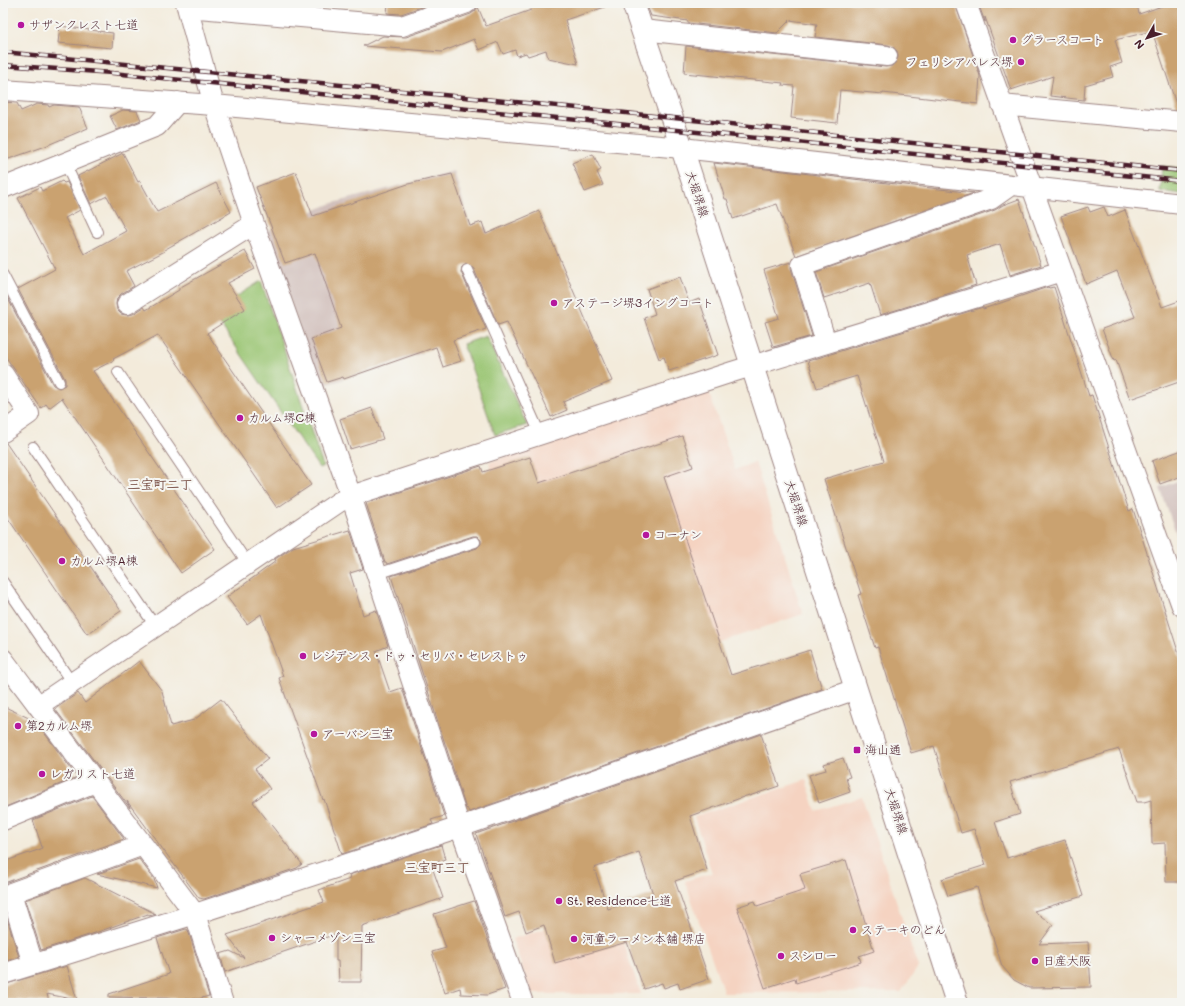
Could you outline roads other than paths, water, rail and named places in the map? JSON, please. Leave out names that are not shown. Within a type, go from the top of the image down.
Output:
[{"type":"main road","name":"大堀堺線","points":[[633,3],[682,148],[957,1003]]},
{"type":"street","points":[[467,3],[402,26],[186,5],[214,105],[254,224],[351,496],[460,827],[523,1003]]},
{"type":"street","points":[[966,3],[1182,606]]},
{"type":"street","points":[[642,30],[887,56]]},
{"type":"street","points":[[3,90],[214,105],[682,148],[1182,204]]},
{"type":"street","points":[[3,188],[157,126],[178,102]]},
{"type":"street","points":[[1002,105],[1182,122]]},
{"type":"street","points":[[826,343],[802,265],[991,199],[1011,185]]},
{"type":"street","points":[[127,304],[254,224]]},
{"type":"street","points":[[38,706],[339,502],[351,496],[752,366],[1062,271]]},
{"type":"street","points":[[3,374],[29,414],[3,432]]},
{"type":"street","points":[[3,659],[195,914],[223,1003]]},
{"type":"street","points":[[3,974],[195,914],[460,827],[856,689]]},
{"type":"street","points":[[3,820],[95,782]]},
{"type":"street","points":[[33,964],[11,893],[143,845]]},
{"type":"lane","points":[[65,163],[97,232]]},
{"type":"lane","points":[[467,270],[540,434]]},
{"type":"lane","points":[[3,275],[59,382]]},
{"type":"lane","points":[[118,372],[248,564]]},
{"type":"lane","points":[[33,447],[155,626]]},
{"type":"lane","points":[[376,574],[475,542]]},
{"type":"lane","points":[[3,582],[72,683]]},
{"type":"railway","points":[[3,52],[588,109],[1182,171]]},
{"type":"railway","points":[[3,65],[112,73],[1182,181]]},
{"type":"place","name":"サザンクレスト七道","points":[[21,25]]},
{"type":"place","name":"グラースコート","points":[[1013,40]]},
{"type":"place","name":"フェリシアパレス堺","points":[[1021,62]]},
{"type":"place","name":"アステージ堺3イングコート","points":[[554,303]]},
{"type":"place","name":"カルム堺C棟","points":[[240,418]]},
{"type":"place","name":"コーナン","points":[[646,535]]},
{"type":"place","name":"カルム堺A棟","points":[[62,561]]},
{"type":"place","name":"レジデンス・ドゥ・セリバ・セレストゥ","points":[[303,656]]},
{"type":"place","name":"第2カルム堺","points":[[18,726]]},
{"type":"place","name":"アーバン三宝","points":[[314,734]]},
{"type":"place","name":"海山通","points":[[857,750]]},
{"type":"place","name":"レガリスト七道","points":[[42,774]]},
{"type":"place","name":"St. Residence七道","points":[[559,901]]},
{"type":"place","name":"ステーキのどん","points":[[853,930]]},
{"type":"place","name":"シャーメゾン三宝","points":[[272,938]]},
{"type":"place","name":"河童ラーメン本舗 堺店","points":[[574,939]]},
{"type":"place","name":"スシロー","points":[[781,956]]},
{"type":"place","name":"日産大阪","points":[[1035,961]]},
{"type":"district","name":"三宝町二丁","points":[[160,484]]},
{"type":"district","name":"三宝町三丁","points":[[437,867]]}]
